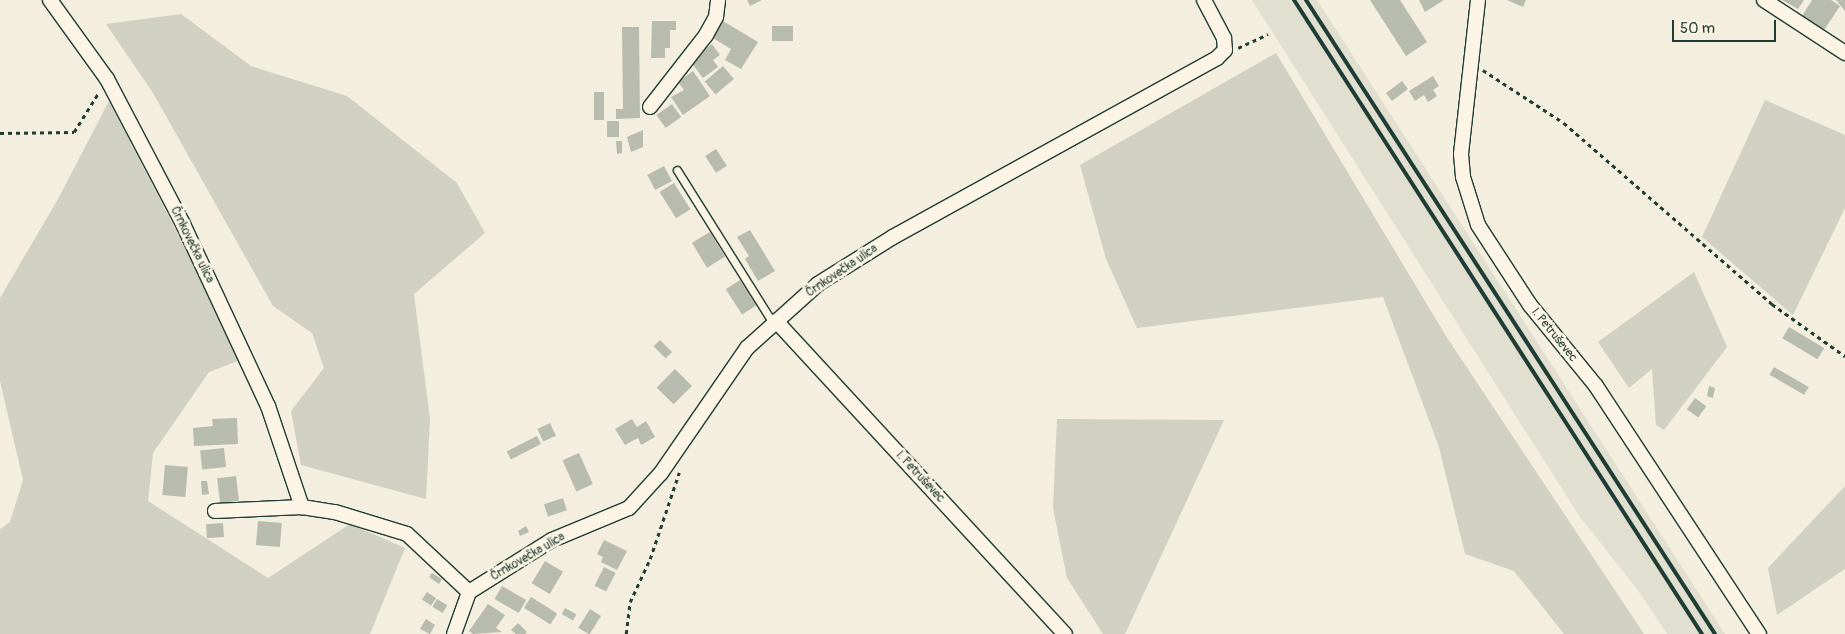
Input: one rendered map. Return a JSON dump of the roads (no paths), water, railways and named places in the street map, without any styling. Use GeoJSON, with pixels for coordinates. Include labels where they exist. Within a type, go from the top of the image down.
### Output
{"type":"FeatureCollection","features":[{"type":"Feature","properties":{"kind":"street","name":"Črnkovečka ulica"},"geometry":{"type":"LineString","coordinates":[[50,0],[106,79],[182,224],[250,365],[302,507]]}},
{"type":"Feature","properties":{"kind":"street"},"geometry":{"type":"LineString","coordinates":[[650,107],[706,35],[716,17],[718,0]]}},
{"type":"Feature","properties":{"kind":"street","name":"Črnkovečka ulica"},"geometry":{"type":"LineString","coordinates":[[469,592],[552,540],[629,508],[661,473],[747,348],[818,284],[893,237],[1202,69],[1225,50],[1224,38],[1204,0]]}},
{"type":"Feature","properties":{"kind":"street","name":"I. Petruševec"},"geometry":{"type":"LineString","coordinates":[[1478,0],[1460,154],[1463,177],[1478,225],[1525,298],[1596,386],[1759,634]]}},
{"type":"Feature","properties":{"kind":"street"},"geometry":{"type":"LineString","coordinates":[[1764,0],[1845,53]]}},
{"type":"Feature","properties":{"kind":"street","name":"I. Petruševec"},"geometry":{"type":"LineString","coordinates":[[774,322],[1065,634]]}},
{"type":"Feature","properties":{"kind":"street"},"geometry":{"type":"LineString","coordinates":[[215,511],[302,507],[335,512],[407,534],[469,592],[454,634]]}},
{"type":"Feature","properties":{"kind":"lane"},"geometry":{"type":"LineString","coordinates":[[677,170],[774,322]]}},
{"type":"Feature","properties":{"kind":"railway"},"geometry":{"type":"LineString","coordinates":[[1294,0],[1702,634]]}},
{"type":"Feature","properties":{"kind":"railway"},"geometry":{"type":"LineString","coordinates":[[1306,0],[1715,634]]}}]}
